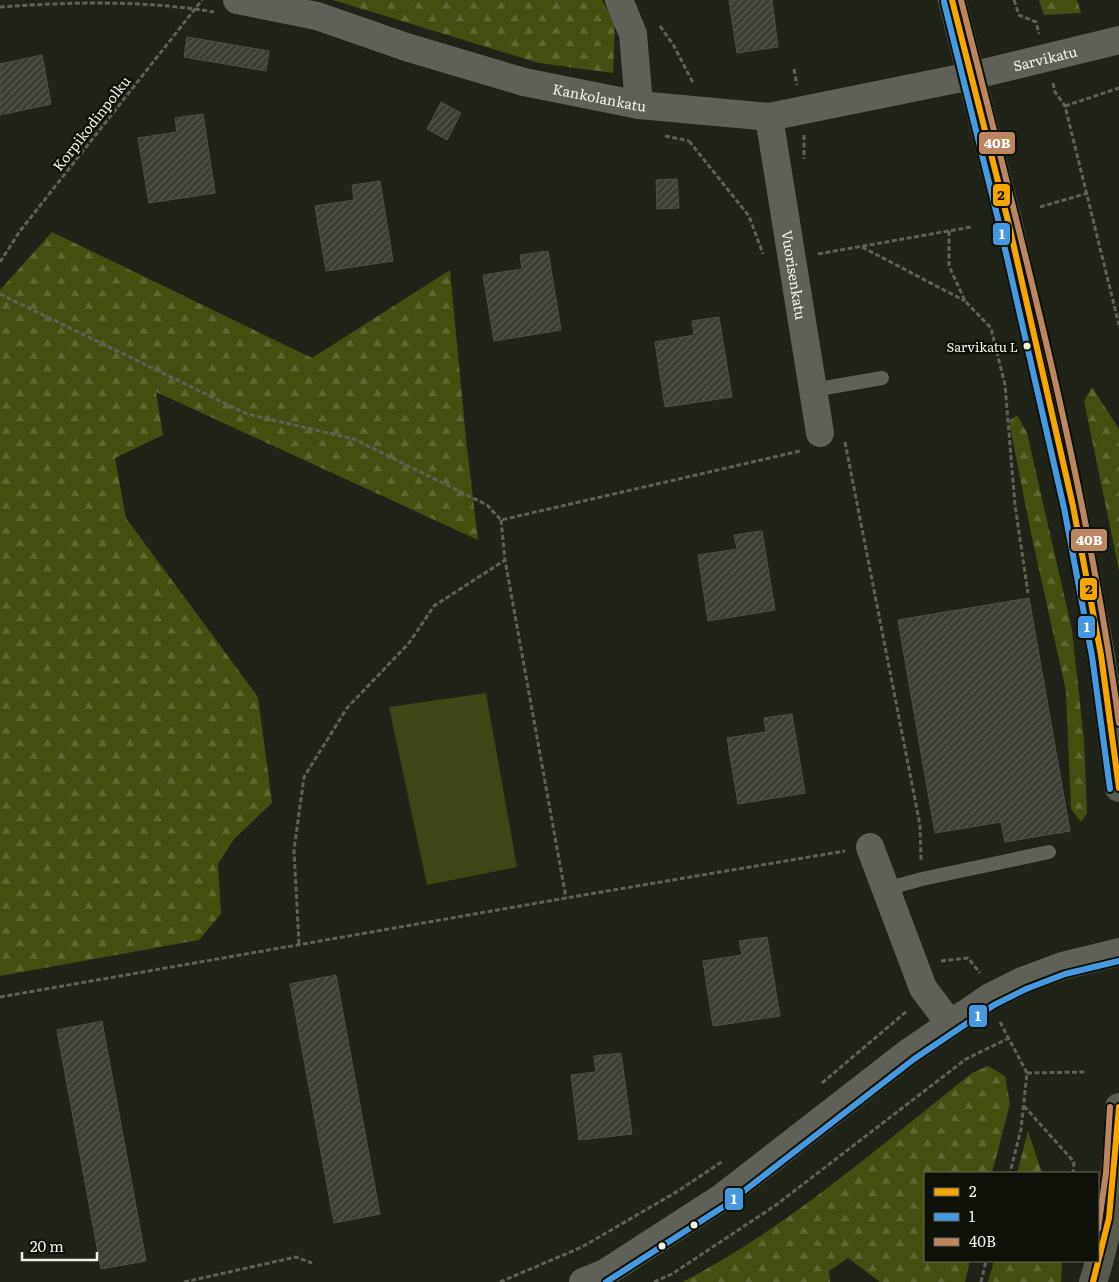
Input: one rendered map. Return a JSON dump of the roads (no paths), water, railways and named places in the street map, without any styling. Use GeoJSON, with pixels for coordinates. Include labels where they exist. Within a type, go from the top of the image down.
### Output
{"type":"FeatureCollection","features":[{"type":"Feature","properties":{"kind":"main road"},"geometry":{"type":"LineString","coordinates":[[952,0],[1009,225],[1073,506],[1101,655],[1119,788]]}},
{"type":"Feature","properties":{"kind":"main road"},"geometry":{"type":"LineString","coordinates":[[1093,1282],[1102,1256],[1116,1170],[1119,1107]]}},
{"type":"Feature","properties":{"kind":"street","name":"Kankolankatu"},"geometry":{"type":"LineString","coordinates":[[236,0],[317,16],[406,47],[524,82],[639,105],[769,117],[971,76]]}},
{"type":"Feature","properties":{"kind":"street"},"geometry":{"type":"LineString","coordinates":[[619,0],[633,34],[639,105]]}},
{"type":"Feature","properties":{"kind":"street","name":"Sarvikatu"},"geometry":{"type":"LineString","coordinates":[[971,76],[1119,40]]}},
{"type":"Feature","properties":{"kind":"street","name":"Vuorisenkatu"},"geometry":{"type":"LineString","coordinates":[[769,117],[813,390],[826,440]]}},
{"type":"Feature","properties":{"kind":"street"},"geometry":{"type":"LineString","coordinates":[[870,847],[923,988],[950,1024]]}},
{"type":"Feature","properties":{"kind":"street"},"geometry":{"type":"LineString","coordinates":[[583,1282],[605,1274],[722,1198],[909,1052],[990,997],[1022,980],[1119,952]]}},
{"type":"Feature","properties":{"kind":"lane"},"geometry":{"type":"LineString","coordinates":[[813,390],[882,378]]}},
{"type":"Feature","properties":{"kind":"lane"},"geometry":{"type":"LineString","coordinates":[[886,889],[922,878],[1049,852]]}},
{"type":"Feature","properties":{"kind":"place","name":"Sarvikatu L"},"geometry":{"type":"Point","coordinates":[1027,346]}}]}
